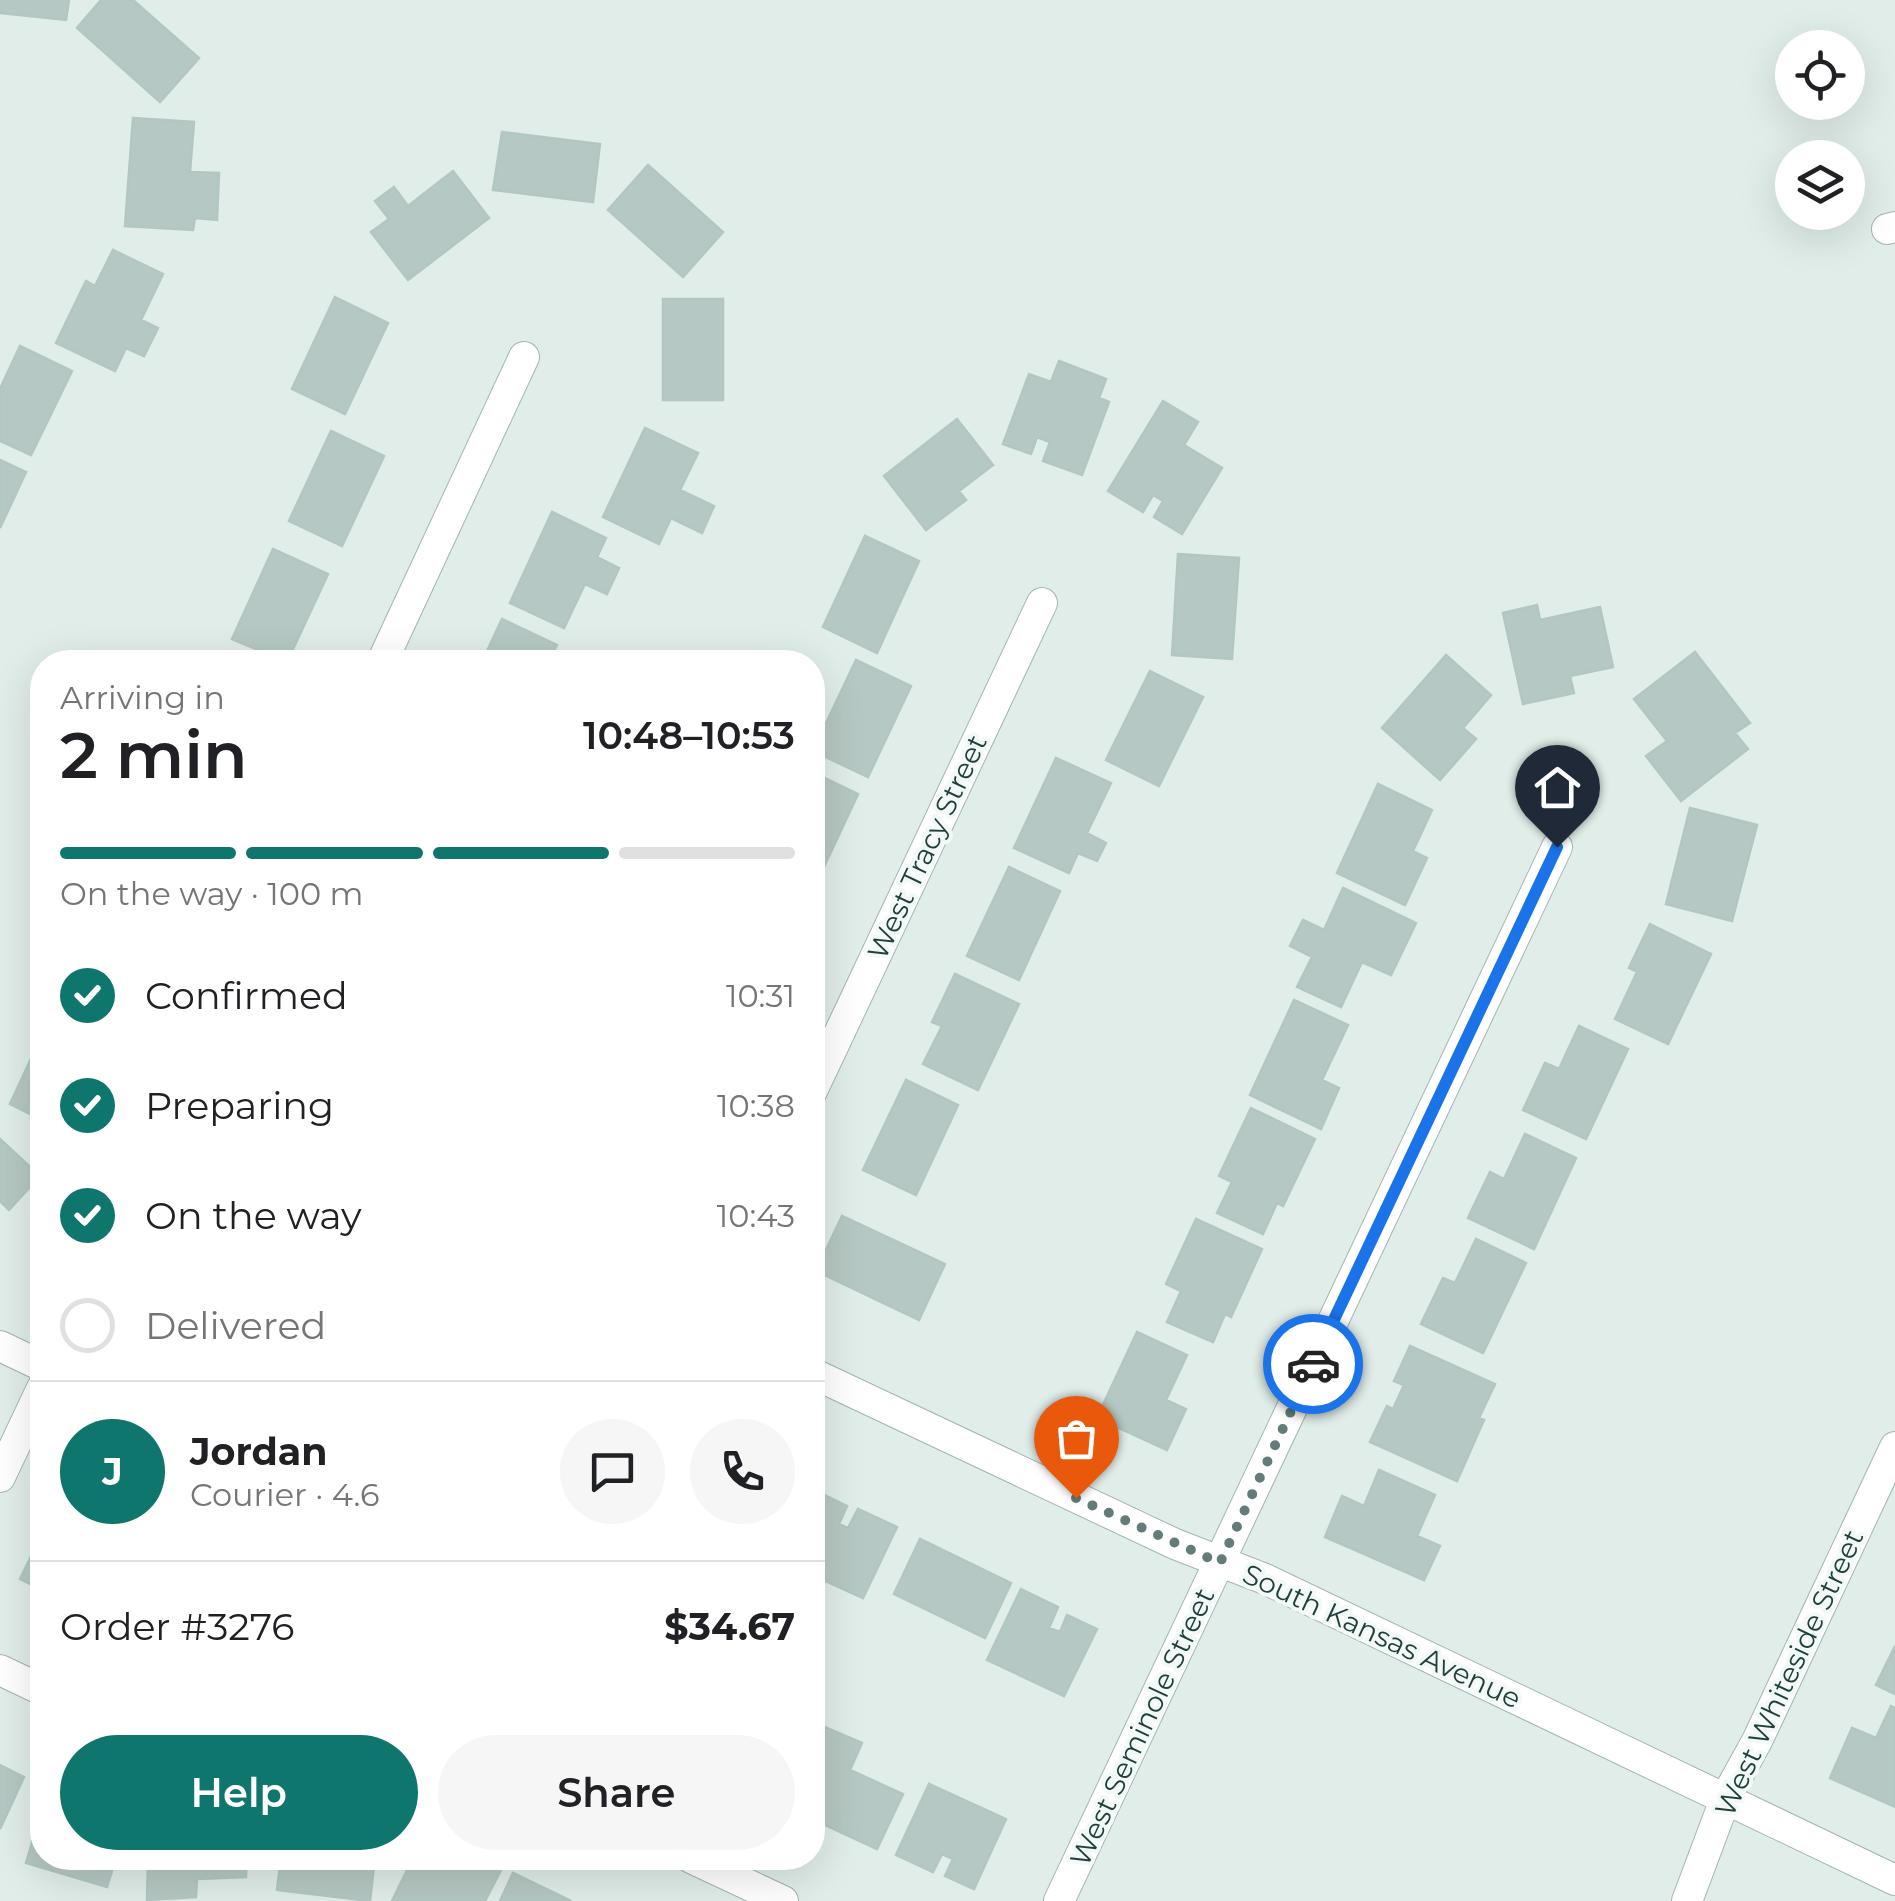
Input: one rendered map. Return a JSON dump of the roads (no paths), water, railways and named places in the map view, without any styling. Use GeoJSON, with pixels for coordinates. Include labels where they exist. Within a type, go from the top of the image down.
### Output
{"type":"FeatureCollection","features":[{"type":"Feature","properties":{"kind":"street"},"geometry":{"type":"LineString","coordinates":[[388,650],[524,356]]}},
{"type":"Feature","properties":{"kind":"street","name":"West Tracy Street"},"geometry":{"type":"LineString","coordinates":[[825,1063],[1042,603]]}},
{"type":"Feature","properties":{"kind":"street","name":"West Seminole Street"},"geometry":{"type":"LineString","coordinates":[[1059,1901],[1557,847]]}},
{"type":"Feature","properties":{"kind":"street"},"geometry":{"type":"LineString","coordinates":[[0,1346],[30,1360]]}},
{"type":"Feature","properties":{"kind":"street","name":"South Kansas Avenue"},"geometry":{"type":"LineString","coordinates":[[825,1379],[1220,1563],[1265,1580],[1895,1880]]}},
{"type":"Feature","properties":{"kind":"street"},"geometry":{"type":"LineString","coordinates":[[0,1476],[30,1413]]}},
{"type":"Feature","properties":{"kind":"street","name":"West Whiteside Street"},"geometry":{"type":"LineString","coordinates":[[1687,1901],[1726,1798],[1895,1447]]}},
{"type":"Feature","properties":{"kind":"street"},"geometry":{"type":"LineString","coordinates":[[0,1670],[30,1684]]}},
{"type":"Feature","properties":{"kind":"street"},"geometry":{"type":"LineString","coordinates":[[718,1870],[784,1901]]}}]}
